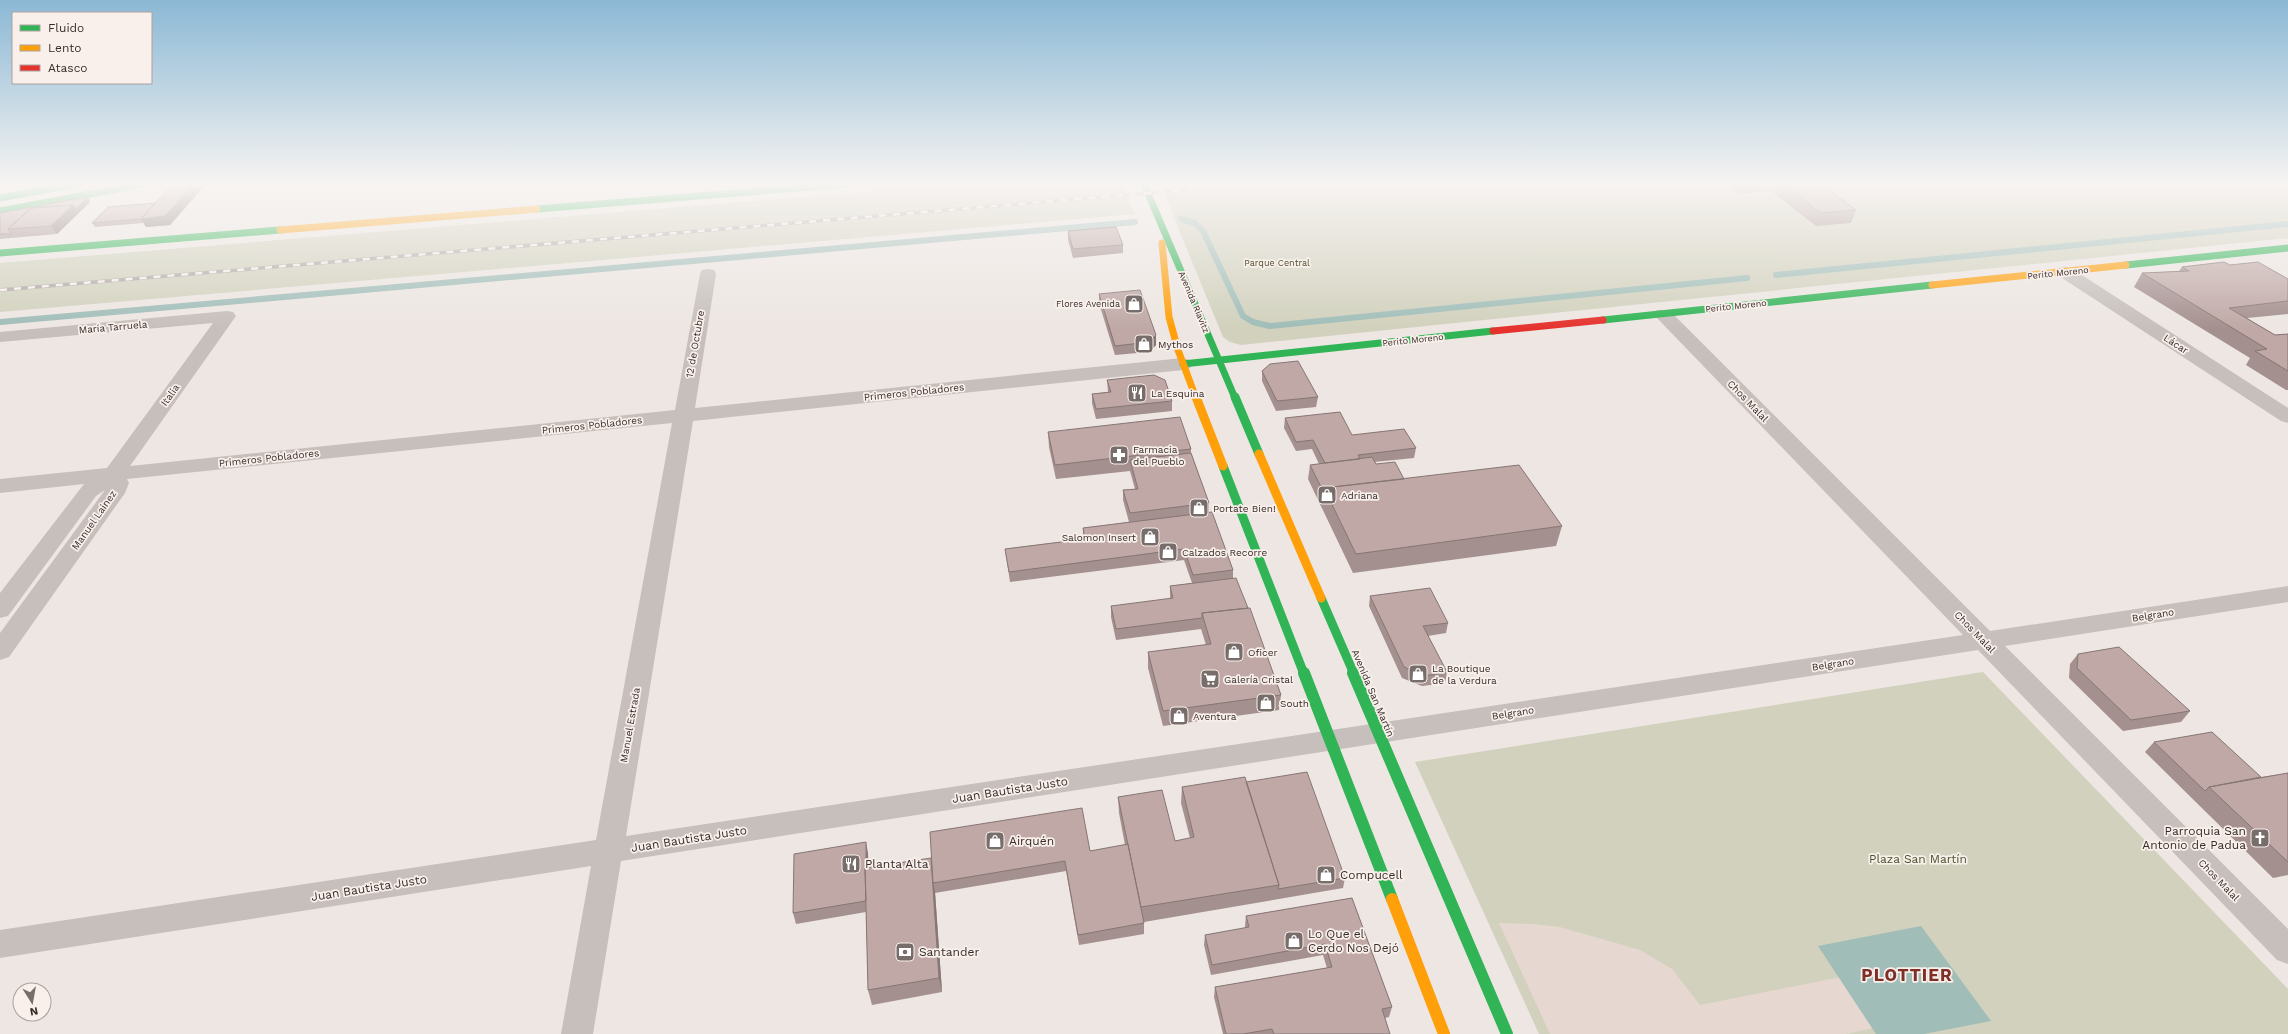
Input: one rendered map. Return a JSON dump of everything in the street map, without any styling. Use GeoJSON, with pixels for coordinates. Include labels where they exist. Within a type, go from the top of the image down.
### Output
{"type":"FeatureCollection","features":[{"type":"Feature","properties":{"kind":"main road"},"geometry":{"type":"LineString","coordinates":[[0,253],[255,232]]}},
{"type":"Feature","properties":{"kind":"main road","name":"Avenida Riavitz"},"geometry":{"type":"LineString","coordinates":[[1161,232],[1169,317],[1174,339],[1183,364]]}},
{"type":"Feature","properties":{"kind":"main road","name":"Avenida Riavitz"},"geometry":{"type":"LineString","coordinates":[[1164,232],[1218,360]]}},
{"type":"Feature","properties":{"kind":"main road","name":"Perito Moreno"},"geometry":{"type":"LineString","coordinates":[[1183,364],[2288,248]]}},
{"type":"Feature","properties":{"kind":"main road","name":"Avenida San Martín"},"geometry":{"type":"LineString","coordinates":[[1218,360],[1508,1034]]}},
{"type":"Feature","properties":{"kind":"main road"},"geometry":{"type":"LineString","coordinates":[[1183,364],[1444,1034]]}},
{"type":"Feature","properties":{"kind":"street","name":"Lácar"},"geometry":{"type":"LineString","coordinates":[[2065,272],[2288,417]]}},
{"type":"Feature","properties":{"kind":"street","name":"12 de Octubre"},"geometry":{"type":"LineString","coordinates":[[683,415],[708,274]]}},
{"type":"Feature","properties":{"kind":"street","name":"Chos Malal"},"geometry":{"type":"LineString","coordinates":[[1663,314],[2288,950]]}},
{"type":"Feature","properties":{"kind":"street","name":"María Tarruela"},"geometry":{"type":"LineString","coordinates":[[0,337],[227,316]]}},
{"type":"Feature","properties":{"kind":"street","name":"Italia"},"geometry":{"type":"LineString","coordinates":[[114,474],[227,316]]}},
{"type":"Feature","properties":{"kind":"street","name":"Primeros Pobladores"},"geometry":{"type":"LineString","coordinates":[[0,486],[1183,364]]}},
{"type":"Feature","properties":{"kind":"street","name":"Manuel Estrada"},"geometry":{"type":"LineString","coordinates":[[577,1034],[683,415]]}},
{"type":"Feature","properties":{"kind":"street","name":"Manuel Lainez"},"geometry":{"type":"LineString","coordinates":[[0,610],[88,491],[114,474],[118,483],[117,488],[0,651]]}},
{"type":"Feature","properties":{"kind":"street","name":"Belgrano"},"geometry":{"type":"LineString","coordinates":[[1378,734],[2288,594]]}},
{"type":"Feature","properties":{"kind":"street","name":"Juan Bautista Justo"},"geometry":{"type":"LineString","coordinates":[[0,944],[1378,734]]}},
{"type":"Feature","properties":{"kind":"green space"},"geometry":{"type":"Polygon","coordinates":[[[373,232],[924,232],[0,312],[0,263],[373,232]]]}},
{"type":"Feature","properties":{"kind":"green space","name":"Parque Central"},"geometry":{"type":"Polygon","coordinates":[[[1180,232],[2288,232],[2288,238],[1241,345],[1230,342],[1223,337],[1180,232]]]}},
{"type":"Feature","properties":{"kind":"green space","name":"Plaza San Martín"},"geometry":{"type":"Polygon","coordinates":[[[1983,672],[2288,989],[2288,1034],[1539,1034],[1415,762],[1983,672]]]}},
{"type":"Feature","properties":{"kind":"shaded area"},"geometry":{"type":"Polygon","coordinates":[[[1499,923],[1534,924],[1560,927],[1640,950],[1672,969],[1700,1005],[1841,977],[1874,1028],[1846,1034],[1550,1034],[1499,923]]]}},
{"type":"Feature","properties":{"kind":"water"},"geometry":{"type":"Polygon","coordinates":[[[1921,926],[1991,1021],[1924,1034],[1876,1034],[1818,946],[1921,926]]]}},
{"type":"Feature","properties":{"kind":"building"},"geometry":{"type":"Polygon","coordinates":[[[0,232],[10,232],[11,234],[0,234],[0,232]]]}},
{"type":"Feature","properties":{"kind":"building"},"geometry":{"type":"Polygon","coordinates":[[[1068,232],[1118,232],[1123,245],[1073,249],[1068,232]]]}},
{"type":"Feature","properties":{"kind":"building"},"geometry":{"type":"Polygon","coordinates":[[[2224,262],[2230,265],[2258,262],[2288,279],[2288,301],[2229,308],[2275,335],[2288,334],[2288,371],[2255,351],[2267,349],[2142,273],[2189,271],[2182,267],[2224,262]]]}},
{"type":"Feature","properties":{"kind":"building"},"geometry":{"type":"Polygon","coordinates":[[[1140,290],[1156,335],[1149,342],[1115,346],[1099,294],[1140,290]]]}},
{"type":"Feature","properties":{"kind":"building"},"geometry":{"type":"Polygon","coordinates":[[[1298,361],[1318,397],[1277,401],[1262,371],[1270,364],[1298,361]]]}},
{"type":"Feature","properties":{"kind":"building"},"geometry":{"type":"Polygon","coordinates":[[[1154,375],[1165,380],[1172,401],[1096,409],[1092,394],[1111,392],[1107,380],[1154,375]]]}},
{"type":"Feature","properties":{"kind":"building"},"geometry":{"type":"Polygon","coordinates":[[[1340,412],[1352,435],[1404,429],[1416,448],[1358,455],[1360,459],[1325,463],[1313,440],[1296,442],[1285,418],[1340,412]]]}},
{"type":"Feature","properties":{"kind":"building"},"geometry":{"type":"Polygon","coordinates":[[[1180,417],[1191,449],[1055,465],[1048,432],[1180,417]]]}},
{"type":"Feature","properties":{"kind":"building"},"geometry":{"type":"Polygon","coordinates":[[[1191,453],[1209,503],[1130,513],[1123,490],[1138,489],[1130,460],[1191,453]]]}},
{"type":"Feature","properties":{"kind":"building"},"geometry":{"type":"Polygon","coordinates":[[[1372,457],[1376,464],[1395,462],[1404,479],[1324,488],[1324,493],[1310,465],[1372,457]]]}},
{"type":"Feature","properties":{"kind":"building"},"geometry":{"type":"Polygon","coordinates":[[[1519,465],[1562,526],[1356,554],[1324,488],[1519,465]]]}},
{"type":"Feature","properties":{"kind":"building"},"geometry":{"type":"Polygon","coordinates":[[[1212,512],[1233,570],[1193,575],[1184,549],[1009,572],[1005,549],[1085,539],[1083,528],[1212,512]]]}},
{"type":"Feature","properties":{"kind":"building"},"geometry":{"type":"Polygon","coordinates":[[[1236,578],[1248,608],[1202,613],[1202,618],[1116,629],[1111,606],[1173,598],[1170,586],[1236,578]]]}},
{"type":"Feature","properties":{"kind":"building"},"geometry":{"type":"Polygon","coordinates":[[[1430,588],[1448,623],[1423,626],[1447,672],[1424,676],[1404,667],[1370,596],[1430,588]]]}},
{"type":"Feature","properties":{"kind":"building","name":"Galería Cristal"},"geometry":{"type":"Polygon","coordinates":[[[1250,608],[1281,695],[1163,711],[1148,652],[1211,644],[1202,613],[1250,608]]]}},
{"type":"Feature","properties":{"kind":"building"},"geometry":{"type":"Polygon","coordinates":[[[2119,647],[2190,711],[2131,720],[2077,668],[2078,654],[2119,647]]]}},
{"type":"Feature","properties":{"kind":"building"},"geometry":{"type":"Polygon","coordinates":[[[2212,732],[2261,777],[2209,787],[2205,791],[2154,742],[2212,732]]]}},
{"type":"Feature","properties":{"kind":"building"},"geometry":{"type":"Polygon","coordinates":[[[1307,772],[1345,878],[1278,889],[1279,885],[1246,782],[1307,772]]]}},
{"type":"Feature","properties":{"kind":"building"},"geometry":{"type":"Polygon","coordinates":[[[2288,773],[2288,862],[2209,787],[2288,773]]]}},
{"type":"Feature","properties":{"kind":"building"},"geometry":{"type":"Polygon","coordinates":[[[1245,777],[1279,885],[1141,907],[1118,797],[1162,790],[1175,841],[1194,837],[1182,787],[1245,777]]]}},
{"type":"Feature","properties":{"kind":"building"},"geometry":{"type":"Polygon","coordinates":[[[1082,808],[1090,851],[1128,844],[1144,923],[1078,935],[1065,861],[933,883],[930,832],[1082,808]]]}},
{"type":"Feature","properties":{"kind":"building"},"geometry":{"type":"Polygon","coordinates":[[[866,842],[866,901],[793,913],[794,854],[866,842]]]}},
{"type":"Feature","properties":{"kind":"building","name":"Santander"},"geometry":{"type":"Polygon","coordinates":[[[931,858],[939,978],[868,990],[865,868],[931,858]]]}},
{"type":"Feature","properties":{"kind":"building"},"geometry":{"type":"Polygon","coordinates":[[[1352,898],[1392,1007],[1382,1009],[1390,1034],[1274,1034],[1272,1029],[1243,1034],[1226,1034],[1215,987],[1332,967],[1325,944],[1212,965],[1205,935],[1249,927],[1246,916],[1352,898]]]}},
{"type":"Feature","properties":{"kind":"waterway"},"geometry":{"type":"LineString","coordinates":[[0,322],[1019,232]]}},
{"type":"Feature","properties":{"kind":"waterway"},"geometry":{"type":"LineString","coordinates":[[1204,232],[1243,316],[1253,322],[1270,326],[1747,278]]}},
{"type":"Feature","properties":{"kind":"waterway"},"geometry":{"type":"LineString","coordinates":[[1776,275],[2205,232]]}},
{"type":"Feature","properties":{"kind":"railway"},"geometry":{"type":"LineString","coordinates":[[0,290],[684,232]]}},
{"type":"Feature","properties":{"kind":"traffic: fast"},"geometry":{"type":"LineString","coordinates":[[0,253],[253,232]]}},
{"type":"Feature","properties":{"kind":"traffic: fast"},"geometry":{"type":"LineString","coordinates":[[1165,232],[1259,454]]}},
{"type":"Feature","properties":{"kind":"traffic: fast"},"geometry":{"type":"LineString","coordinates":[[2126,265],[2288,248]]}},
{"type":"Feature","properties":{"kind":"traffic: fast"},"geometry":{"type":"LineString","coordinates":[[1603,320],[1932,285]]}},
{"type":"Feature","properties":{"kind":"traffic: fast"},"geometry":{"type":"LineString","coordinates":[[1183,364],[1493,331]]}},
{"type":"Feature","properties":{"kind":"traffic: fast"},"geometry":{"type":"LineString","coordinates":[[1223,466],[1392,899]]}},
{"type":"Feature","properties":{"kind":"traffic: fast"},"geometry":{"type":"LineString","coordinates":[[1321,598],[1507,1034]]}},
{"type":"Feature","properties":{"kind":"traffic: slow"},"geometry":{"type":"LineString","coordinates":[[1162,243],[1169,317],[1178,350],[1223,466]]}},
{"type":"Feature","properties":{"kind":"traffic: slow"},"geometry":{"type":"LineString","coordinates":[[1932,285],[2126,265]]}},
{"type":"Feature","properties":{"kind":"traffic: slow"},"geometry":{"type":"LineString","coordinates":[[1259,454],[1321,598]]}},
{"type":"Feature","properties":{"kind":"traffic: slow"},"geometry":{"type":"LineString","coordinates":[[1392,899],[1444,1034]]}},
{"type":"Feature","properties":{"kind":"traffic: jam"},"geometry":{"type":"LineString","coordinates":[[1493,331],[1603,320]]}},
{"type":"Feature","properties":{"kind":"place","name":"Flores Avenida"},"geometry":{"type":"Point","coordinates":[1134,304]}},
{"type":"Feature","properties":{"kind":"place","name":"Mythos"},"geometry":{"type":"Point","coordinates":[1144,344]}},
{"type":"Feature","properties":{"kind":"place","name":"La Esquina"},"geometry":{"type":"Point","coordinates":[1137,393]}},
{"type":"Feature","properties":{"kind":"place","name":"Farmacia del Pueblo"},"geometry":{"type":"Point","coordinates":[1119,455]}},
{"type":"Feature","properties":{"kind":"place","name":"Adriana"},"geometry":{"type":"Point","coordinates":[1327,495]}},
{"type":"Feature","properties":{"kind":"place","name":"Portate Bien!"},"geometry":{"type":"Point","coordinates":[1199,508]}},
{"type":"Feature","properties":{"kind":"place","name":"Salomon Insert"},"geometry":{"type":"Point","coordinates":[1150,537]}},
{"type":"Feature","properties":{"kind":"place","name":"Calzados Recorre"},"geometry":{"type":"Point","coordinates":[1168,552]}},
{"type":"Feature","properties":{"kind":"place","name":"Oficer"},"geometry":{"type":"Point","coordinates":[1234,652]}},
{"type":"Feature","properties":{"kind":"place","name":"La Boutique de la Verdura"},"geometry":{"type":"Point","coordinates":[1418,674]}},
{"type":"Feature","properties":{"kind":"place","name":"Galería Cristal"},"geometry":{"type":"Point","coordinates":[1210,679]}},
{"type":"Feature","properties":{"kind":"place","name":"South"},"geometry":{"type":"Point","coordinates":[1266,703]}},
{"type":"Feature","properties":{"kind":"place","name":"Aventura"},"geometry":{"type":"Point","coordinates":[1179,716]}},
{"type":"Feature","properties":{"kind":"place","name":"Parroquia San Antonio de Padua"},"geometry":{"type":"Point","coordinates":[2260,838]}},
{"type":"Feature","properties":{"kind":"place","name":"Airquén"},"geometry":{"type":"Point","coordinates":[995,841]}},
{"type":"Feature","properties":{"kind":"place","name":"Planta Alta"},"geometry":{"type":"Point","coordinates":[851,864]}},
{"type":"Feature","properties":{"kind":"place","name":"Compucell"},"geometry":{"type":"Point","coordinates":[1326,875]}},
{"type":"Feature","properties":{"kind":"place","name":"Lo Que el Cerdo Nos Dejó"},"geometry":{"type":"Point","coordinates":[1294,941]}},
{"type":"Feature","properties":{"kind":"place","name":"Santander"},"geometry":{"type":"Point","coordinates":[905,952]}},
{"type":"Feature","properties":{"kind":"district","name":"PLOTTIER"},"geometry":{"type":"Point","coordinates":[1907,975]}}]}
